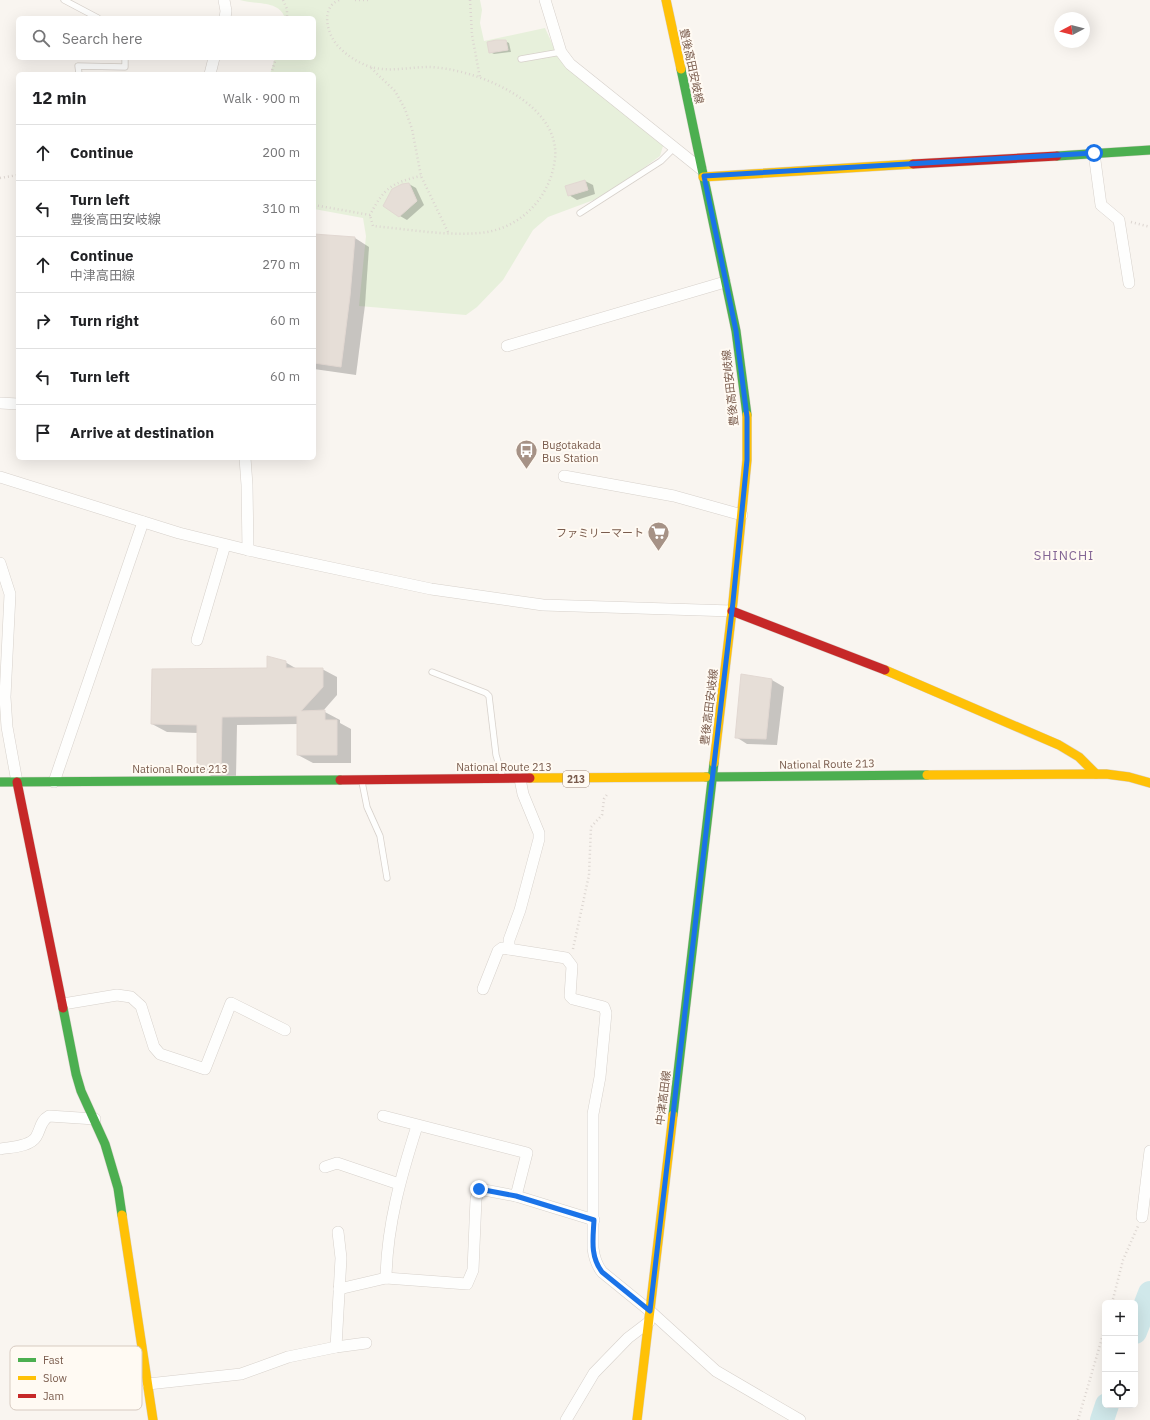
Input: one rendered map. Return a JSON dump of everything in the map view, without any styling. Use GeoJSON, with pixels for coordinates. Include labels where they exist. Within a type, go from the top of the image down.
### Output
{"type":"FeatureCollection","features":[{"type":"Feature","properties":{"kind":"main road","name":"豊後高田安岐線"},"geometry":{"type":"LineString","coordinates":[[666,0],[736,331],[747,417],[747,460],[742,515],[712,778]]}},
{"type":"Feature","properties":{"kind":"main road"},"geometry":{"type":"LineString","coordinates":[[703,173],[1150,150]]}},
{"type":"Feature","properties":{"kind":"main road"},"geometry":{"type":"LineString","coordinates":[[732,611],[868,663],[1059,745],[1079,757],[1096,774]]}},
{"type":"Feature","properties":{"kind":"main road","name":"National Route 213"},"geometry":{"type":"LineString","coordinates":[[0,782],[1096,774],[1118,775],[1150,783]]}},
{"type":"Feature","properties":{"kind":"main road","name":"中津高田線"},"geometry":{"type":"LineString","coordinates":[[637,1420],[712,778]]}},
{"type":"Feature","properties":{"kind":"main road"},"geometry":{"type":"LineString","coordinates":[[17,782],[81,1091],[95,1119],[112,1165],[118,1188],[153,1420]]}},
{"type":"Feature","properties":{"kind":"street"},"geometry":{"type":"LineString","coordinates":[[224,0],[225,16]]}},
{"type":"Feature","properties":{"kind":"street"},"geometry":{"type":"LineString","coordinates":[[545,0],[561,52],[570,64],[703,173]]}},
{"type":"Feature","properties":{"kind":"street"},"geometry":{"type":"LineString","coordinates":[[210,72],[214,60]]}},
{"type":"Feature","properties":{"kind":"street"},"geometry":{"type":"LineString","coordinates":[[1094,153],[1101,205],[1120,220],[1129,283]]}},
{"type":"Feature","properties":{"kind":"street"},"geometry":{"type":"LineString","coordinates":[[507,346],[725,282]]}},
{"type":"Feature","properties":{"kind":"street"},"geometry":{"type":"LineString","coordinates":[[0,403],[16,404]]}},
{"type":"Feature","properties":{"kind":"street"},"geometry":{"type":"LineString","coordinates":[[245,460],[248,550]]}},
{"type":"Feature","properties":{"kind":"street"},"geometry":{"type":"LineString","coordinates":[[564,476],[674,496],[742,515]]}},
{"type":"Feature","properties":{"kind":"street"},"geometry":{"type":"LineString","coordinates":[[0,477],[143,522],[225,545],[431,589],[543,605],[732,611]]}},
{"type":"Feature","properties":{"kind":"street"},"geometry":{"type":"LineString","coordinates":[[54,782],[143,522]]}},
{"type":"Feature","properties":{"kind":"street"},"geometry":{"type":"LineString","coordinates":[[197,640],[225,545]]}},
{"type":"Feature","properties":{"kind":"street"},"geometry":{"type":"LineString","coordinates":[[0,563],[10,594],[4,631],[5,697],[7,727],[17,782]]}},
{"type":"Feature","properties":{"kind":"street"},"geometry":{"type":"LineString","coordinates":[[509,949],[509,940],[520,910],[539,839],[539,833],[523,794],[520,779]]}},
{"type":"Feature","properties":{"kind":"street"},"geometry":{"type":"LineString","coordinates":[[483,989],[498,951],[502,948],[509,949],[566,958],[570,961],[572,966],[570,996],[573,999],[604,1007],[606,1013],[600,1077],[593,1114],[594,1257],[597,1265],[602,1272],[650,1316],[716,1371],[800,1420]]}},
{"type":"Feature","properties":{"kind":"street"},"geometry":{"type":"LineString","coordinates":[[63,1004],[117,996],[131,997],[141,1006],[154,1047],[160,1054],[205,1069],[231,1003],[285,1030]]}},
{"type":"Feature","properties":{"kind":"street"},"geometry":{"type":"LineString","coordinates":[[0,1149],[30,1143],[36,1138],[43,1119],[49,1116],[95,1119]]}},
{"type":"Feature","properties":{"kind":"street"},"geometry":{"type":"LineString","coordinates":[[383,1116],[417,1126],[527,1153],[516,1196]]}},
{"type":"Feature","properties":{"kind":"street"},"geometry":{"type":"LineString","coordinates":[[386,1278],[389,1240],[399,1184],[417,1126]]}},
{"type":"Feature","properties":{"kind":"street"},"geometry":{"type":"LineString","coordinates":[[1142,1217],[1150,1151]]}},
{"type":"Feature","properties":{"kind":"street"},"geometry":{"type":"LineString","coordinates":[[325,1167],[337,1163],[399,1184]]}},
{"type":"Feature","properties":{"kind":"street"},"geometry":{"type":"LineString","coordinates":[[339,1288],[386,1278],[467,1284],[473,1270],[476,1199],[479,1189],[516,1196],[594,1220]]}},
{"type":"Feature","properties":{"kind":"street"},"geometry":{"type":"LineString","coordinates":[[336,1347],[341,1258],[338,1232]]}},
{"type":"Feature","properties":{"kind":"street"},"geometry":{"type":"LineString","coordinates":[[566,1420],[594,1374],[650,1316]]}},
{"type":"Feature","properties":{"kind":"street"},"geometry":{"type":"LineString","coordinates":[[148,1384],[241,1374],[288,1358],[366,1342]]}},
{"type":"Feature","properties":{"kind":"lane"},"geometry":{"type":"LineString","coordinates":[[64,0],[94,16]]}},
{"type":"Feature","properties":{"kind":"lane"},"geometry":{"type":"LineString","coordinates":[[521,59],[561,52]]}},
{"type":"Feature","properties":{"kind":"lane"},"geometry":{"type":"LineString","coordinates":[[79,72],[78,66],[125,67],[125,60]]}},
{"type":"Feature","properties":{"kind":"lane"},"geometry":{"type":"LineString","coordinates":[[580,213],[662,161],[674,148]]}},
{"type":"Feature","properties":{"kind":"lane"},"geometry":{"type":"LineString","coordinates":[[432,672],[486,693],[489,696],[496,755],[503,779]]}},
{"type":"Feature","properties":{"kind":"lane"},"geometry":{"type":"LineString","coordinates":[[362,780],[363,794],[367,807],[380,836],[387,878]]}},
{"type":"Feature","properties":{"kind":"path"},"geometry":{"type":"LineString","coordinates":[[283,0],[287,16]]}},
{"type":"Feature","properties":{"kind":"path"},"geometry":{"type":"LineString","coordinates":[[339,0],[332,3],[328,9],[327,17],[331,37],[338,46],[352,58],[370,67],[395,91],[406,109],[412,129],[421,176],[448,232]]}},
{"type":"Feature","properties":{"kind":"path"},"geometry":{"type":"LineString","coordinates":[[356,0],[368,0]]}},
{"type":"Feature","properties":{"kind":"path"},"geometry":{"type":"LineString","coordinates":[[470,0],[472,35],[480,78]]}},
{"type":"Feature","properties":{"kind":"path"},"geometry":{"type":"LineString","coordinates":[[272,72],[275,60]]}},
{"type":"Feature","properties":{"kind":"path"},"geometry":{"type":"LineString","coordinates":[[370,67],[389,70],[428,67],[458,72],[480,78],[523,100],[543,117],[550,129],[554,142],[554,168],[545,192],[538,202],[515,221],[494,231],[479,233],[448,232],[373,226],[370,215],[377,201],[387,188],[402,180],[421,176]]}},
{"type":"Feature","properties":{"kind":"path"},"geometry":{"type":"LineString","coordinates":[[0,178],[16,175]]}},
{"type":"Feature","properties":{"kind":"path"},"geometry":{"type":"LineString","coordinates":[[316,205],[370,215]]}},
{"type":"Feature","properties":{"kind":"path"},"geometry":{"type":"LineString","coordinates":[[1120,220],[1150,227]]}},
{"type":"Feature","properties":{"kind":"path"},"geometry":{"type":"LineString","coordinates":[[570,961],[589,875],[591,827],[602,815],[604,799],[610,791]]}},
{"type":"Feature","properties":{"kind":"path"},"geometry":{"type":"LineString","coordinates":[[1113,1300],[1123,1260],[1142,1217]]}},
{"type":"Feature","properties":{"kind":"path"},"geometry":{"type":"LineString","coordinates":[[1078,1420],[1103,1336]]}},
{"type":"Feature","properties":{"kind":"green space"},"geometry":{"type":"Polygon","coordinates":[[[240,0],[480,0],[482,10],[480,23],[484,41],[545,28],[558,56],[579,77],[663,146],[660,156],[607,195],[548,217],[533,230],[503,280],[477,307],[466,315],[359,306],[366,236],[363,218],[316,209],[316,72],[271,72],[274,60],[316,60],[316,16],[284,16],[278,8],[267,4],[240,0]]]}},
{"type":"Feature","properties":{"kind":"building"},"geometry":{"type":"Polygon","coordinates":[[[506,40],[508,50],[489,53],[487,42],[506,40]]]}},
{"type":"Feature","properties":{"kind":"building"},"geometry":{"type":"Polygon","coordinates":[[[585,180],[588,190],[568,196],[565,186],[585,180]]]}},
{"type":"Feature","properties":{"kind":"building"},"geometry":{"type":"Polygon","coordinates":[[[409,183],[417,201],[399,217],[383,206],[392,189],[402,184],[409,183]]]}},
{"type":"Feature","properties":{"kind":"building"},"geometry":{"type":"Polygon","coordinates":[[[316,234],[355,237],[350,296],[341,367],[316,363],[316,234]]]}},
{"type":"Feature","properties":{"kind":"building"},"geometry":{"type":"Polygon","coordinates":[[[267,656],[286,661],[286,668],[323,668],[323,687],[301,711],[325,710],[325,720],[337,720],[337,755],[297,755],[297,716],[222,717],[221,769],[197,769],[197,725],[151,724],[152,669],[267,668],[267,656]]]}},
{"type":"Feature","properties":{"kind":"building"},"geometry":{"type":"Polygon","coordinates":[[[741,674],[772,679],[766,739],[735,738],[741,674]]]}},
{"type":"Feature","properties":{"kind":"waterway"},"geometry":{"type":"LineString","coordinates":[[1138,1324],[1150,1293]]}},
{"type":"Feature","properties":{"kind":"waterway"},"geometry":{"type":"LineString","coordinates":[[1102,1420],[1106,1408]]}},
{"type":"Feature","properties":{"kind":"traffic: fast"},"geometry":{"type":"LineString","coordinates":[[681,69],[736,331],[747,415]]}},
{"type":"Feature","properties":{"kind":"traffic: fast"},"geometry":{"type":"LineString","coordinates":[[1057,156],[1150,150]]}},
{"type":"Feature","properties":{"kind":"traffic: fast"},"geometry":{"type":"LineString","coordinates":[[673,1115],[714,763]]}},
{"type":"Feature","properties":{"kind":"traffic: fast"},"geometry":{"type":"LineString","coordinates":[[706,777],[927,775]]}},
{"type":"Feature","properties":{"kind":"traffic: fast"},"geometry":{"type":"LineString","coordinates":[[0,782],[340,780]]}},
{"type":"Feature","properties":{"kind":"traffic: fast"},"geometry":{"type":"LineString","coordinates":[[63,1008],[76,1074],[81,1091],[105,1144],[118,1188],[122,1215]]}},
{"type":"Feature","properties":{"kind":"traffic: slow"},"geometry":{"type":"LineString","coordinates":[[666,0],[681,69]]}},
{"type":"Feature","properties":{"kind":"traffic: slow"},"geometry":{"type":"LineString","coordinates":[[703,177],[913,164]]}},
{"type":"Feature","properties":{"kind":"traffic: slow"},"geometry":{"type":"LineString","coordinates":[[714,763],[733,602],[747,460],[747,415]]}},
{"type":"Feature","properties":{"kind":"traffic: slow"},"geometry":{"type":"LineString","coordinates":[[885,670],[1059,745],[1079,757],[1096,774]]}},
{"type":"Feature","properties":{"kind":"traffic: slow"},"geometry":{"type":"LineString","coordinates":[[927,775],[1106,774],[1129,777],[1150,783]]}},
{"type":"Feature","properties":{"kind":"traffic: slow"},"geometry":{"type":"LineString","coordinates":[[530,778],[706,777]]}},
{"type":"Feature","properties":{"kind":"traffic: slow"},"geometry":{"type":"LineString","coordinates":[[637,1420],[673,1115]]}},
{"type":"Feature","properties":{"kind":"traffic: slow"},"geometry":{"type":"LineString","coordinates":[[122,1215],[142,1346]]}},
{"type":"Feature","properties":{"kind":"traffic: slow"},"geometry":{"type":"LineString","coordinates":[[142,1347],[153,1420]]}},
{"type":"Feature","properties":{"kind":"traffic: jam"},"geometry":{"type":"LineString","coordinates":[[913,164],[1057,156]]}},
{"type":"Feature","properties":{"kind":"traffic: jam"},"geometry":{"type":"LineString","coordinates":[[732,611],[885,670]]}},
{"type":"Feature","properties":{"kind":"traffic: jam"},"geometry":{"type":"LineString","coordinates":[[340,780],[530,778]]}},
{"type":"Feature","properties":{"kind":"traffic: jam"},"geometry":{"type":"LineString","coordinates":[[17,782],[63,1008]]}},
{"type":"Feature","properties":{"kind":"place","name":"Bugotakada Bus Station"},"geometry":{"type":"Point","coordinates":[527,470]}},
{"type":"Feature","properties":{"kind":"place","name":"ファミリーマート"},"geometry":{"type":"Point","coordinates":[659,552]}},
{"type":"Feature","properties":{"kind":"district","name":"SHINCHI"},"geometry":{"type":"Point","coordinates":[1064,555]}},
{"type":"Feature","properties":{"kind":"route"},"geometry":{"type":"LineString","coordinates":[[479,1189],[516,1196],[594,1220],[593,1248],[597,1265],[602,1272],[650,1311],[733,602],[747,460],[747,417],[736,331],[704,176],[1094,153]]}}]}
